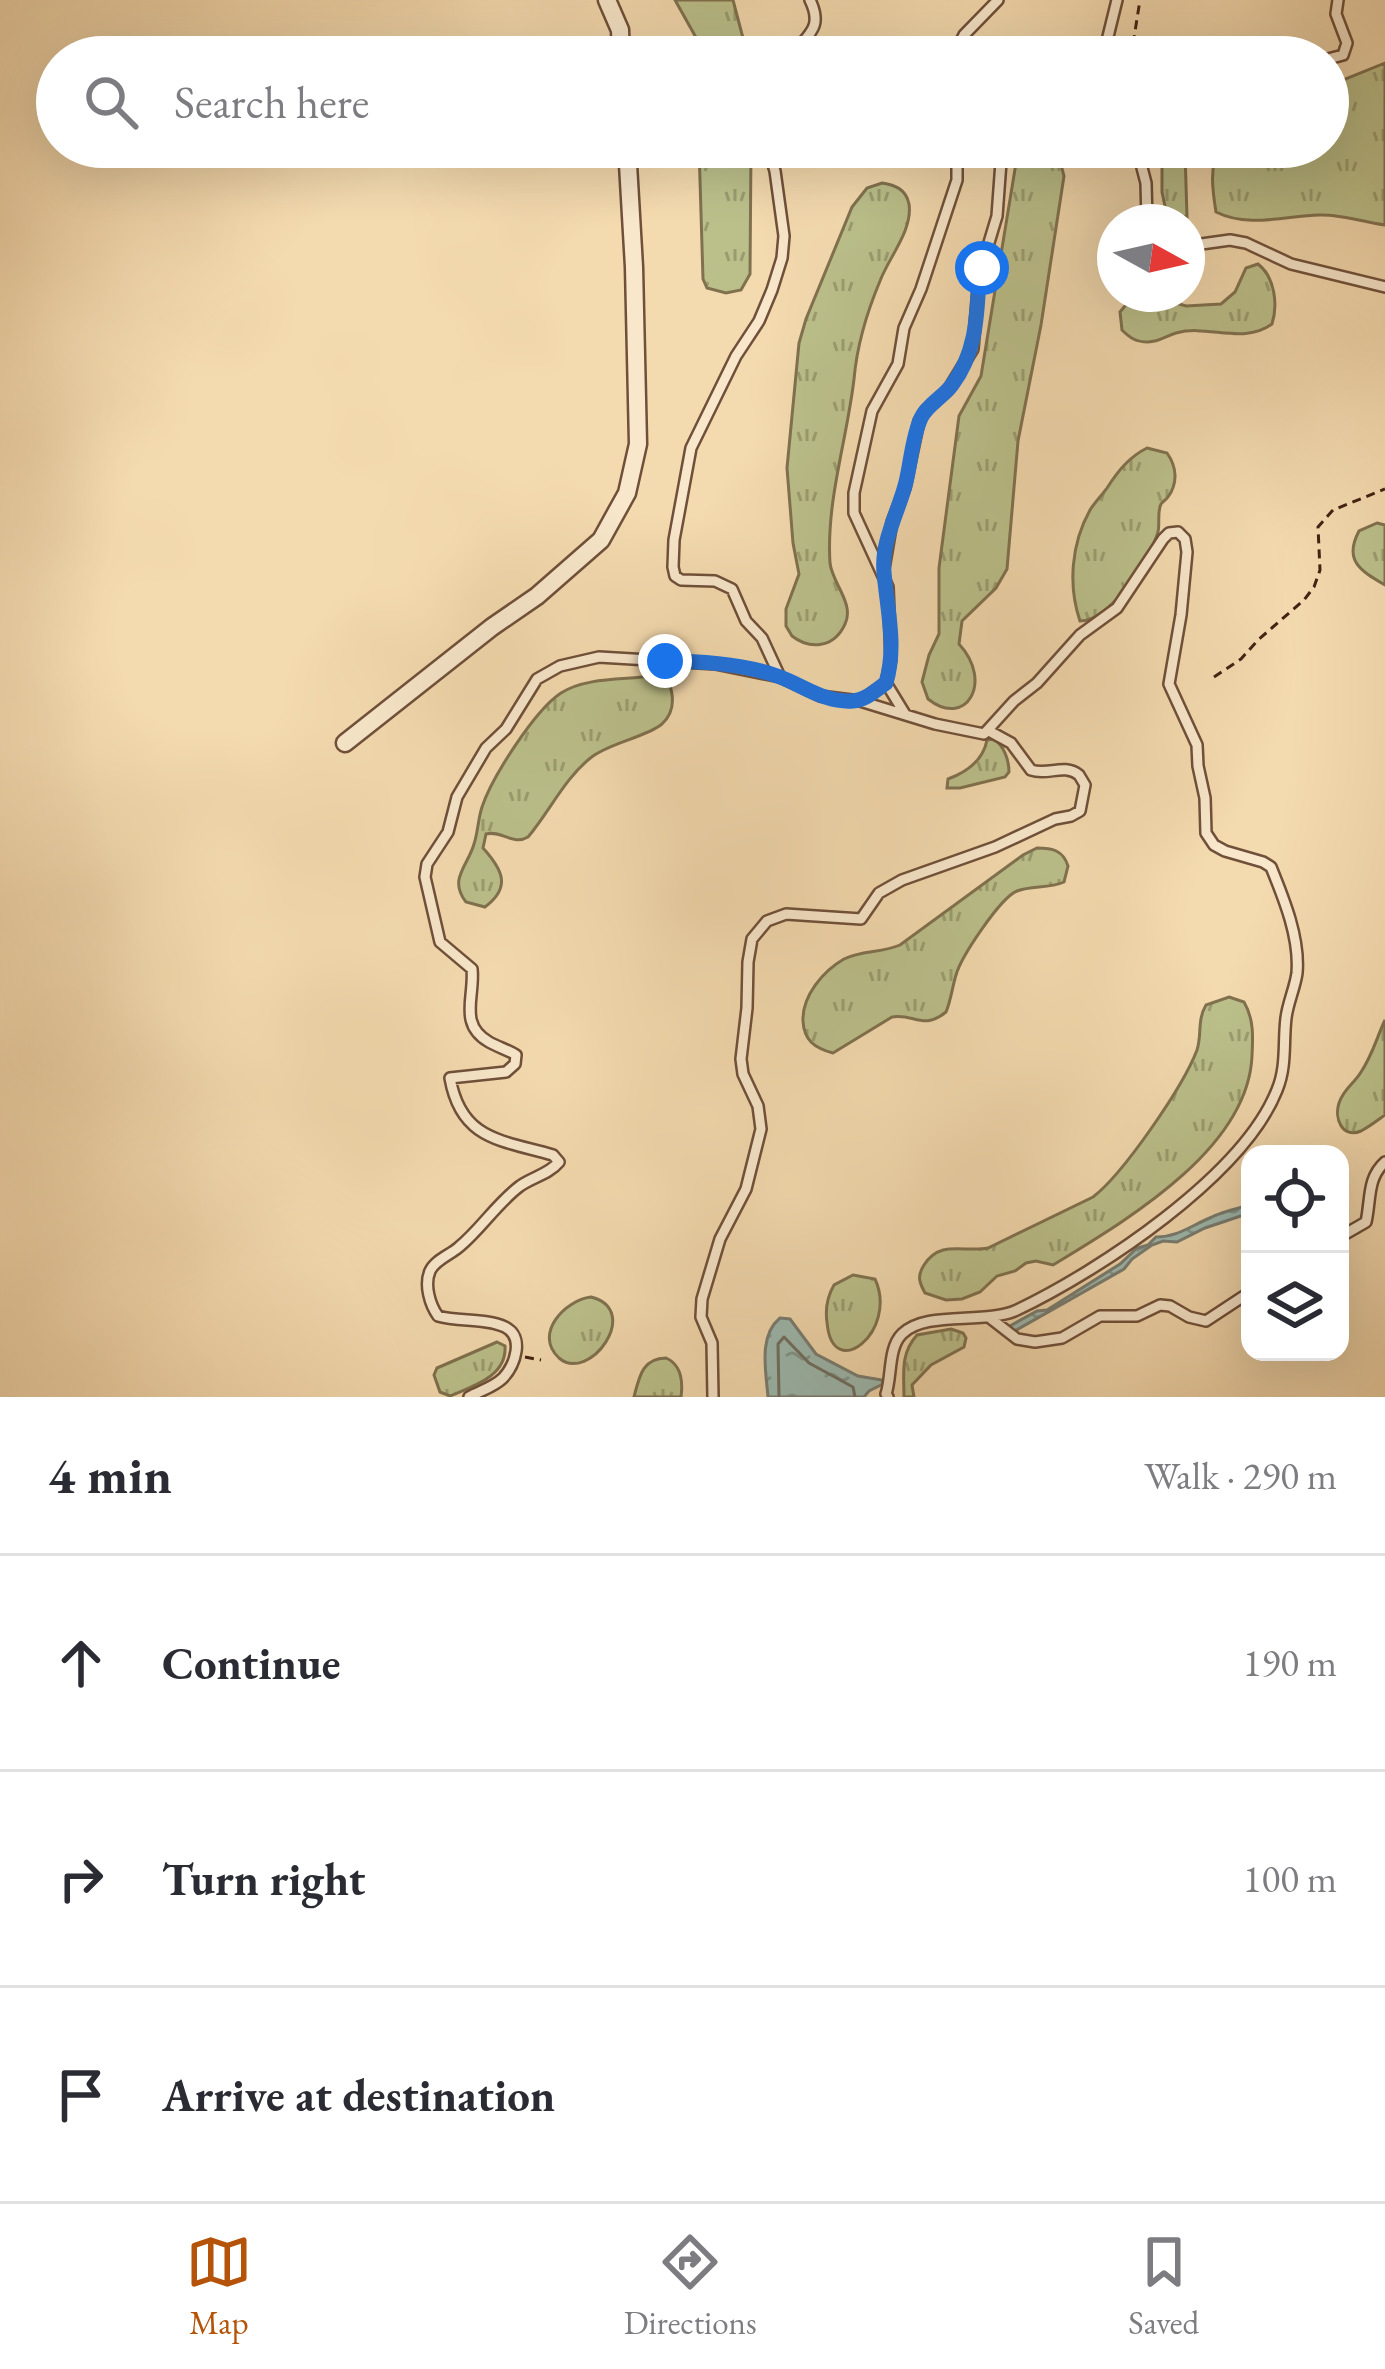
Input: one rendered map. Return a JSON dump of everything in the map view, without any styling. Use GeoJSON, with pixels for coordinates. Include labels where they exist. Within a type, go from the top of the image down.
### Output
{"type":"FeatureCollection","features":[{"type":"Feature","properties":{"kind":"street"},"geometry":{"type":"LineString","coordinates":[[607,0],[620,36]]}},
{"type":"Feature","properties":{"kind":"street"},"geometry":{"type":"LineString","coordinates":[[345,743],[537,596],[601,540],[627,493],[638,444],[628,168]]}},
{"type":"Feature","properties":{"kind":"lane"},"geometry":{"type":"LineString","coordinates":[[807,36],[817,15],[810,0]]}},
{"type":"Feature","properties":{"kind":"lane"},"geometry":{"type":"LineString","coordinates":[[963,36],[998,0]]}},
{"type":"Feature","properties":{"kind":"lane"},"geometry":{"type":"LineString","coordinates":[[1108,36],[1117,0]]}},
{"type":"Feature","properties":{"kind":"lane"},"geometry":{"type":"LineString","coordinates":[[1338,0],[1336,14],[1344,36]]}},
{"type":"Feature","properties":{"kind":"lane"},"geometry":{"type":"LineString","coordinates":[[775,168],[784,236],[781,263],[759,321],[736,356],[689,452],[673,566],[681,580],[716,581],[732,589],[780,677]]}},
{"type":"Feature","properties":{"kind":"lane"},"geometry":{"type":"LineString","coordinates":[[905,714],[886,683],[891,659],[888,587],[853,508],[874,408],[898,364],[904,328],[921,289],[957,168]]}},
{"type":"Feature","properties":{"kind":"lane"},"geometry":{"type":"LineString","coordinates":[[884,575],[889,536],[919,422],[953,383],[973,349],[979,279],[997,216],[1001,168]]}},
{"type":"Feature","properties":{"kind":"lane"},"geometry":{"type":"LineString","coordinates":[[1142,168],[1147,204]]}},
{"type":"Feature","properties":{"kind":"lane"},"geometry":{"type":"LineString","coordinates":[[1205,244],[1246,242],[1291,264],[1385,287]]}},
{"type":"Feature","properties":{"kind":"lane"},"geometry":{"type":"LineString","coordinates":[[469,1397],[503,1378],[517,1340],[500,1325],[438,1316],[430,1298],[430,1272],[511,1193],[560,1162],[553,1155],[484,1135],[468,1123],[460,1109],[450,1078],[506,1072],[513,1068],[516,1054],[486,1041],[470,1021],[472,969],[440,942],[426,870],[448,832],[454,803],[472,771],[534,683],[560,665],[599,657],[705,662],[780,677],[820,696],[860,701],[984,734],[1075,640],[1117,608],[1163,538],[1174,532],[1182,535],[1187,552],[1170,688],[1196,745],[1206,833],[1225,851],[1271,867],[1294,937],[1297,966],[1280,1081],[1243,1145],[1196,1191],[1078,1279],[1018,1310],[990,1318],[927,1322],[906,1331],[894,1350],[886,1396]]}},
{"type":"Feature","properties":{"kind":"lane"},"geometry":{"type":"LineString","coordinates":[[860,701],[886,683]]}},
{"type":"Feature","properties":{"kind":"lane"},"geometry":{"type":"LineString","coordinates":[[713,1397],[712,1343],[701,1317],[702,1299],[720,1240],[746,1189],[761,1129],[741,1059],[752,939],[767,921],[785,914],[861,919],[879,893],[902,880],[1080,811],[1085,792],[1079,775],[1065,769],[1035,772],[1011,743],[989,731]]}},
{"type":"Feature","properties":{"kind":"lane"},"geometry":{"type":"LineString","coordinates":[[460,1109],[463,1091],[481,1075]]}},
{"type":"Feature","properties":{"kind":"lane"},"geometry":{"type":"LineString","coordinates":[[1349,1232],[1366,1222],[1371,1185],[1385,1162]]}},
{"type":"Feature","properties":{"kind":"lane"},"geometry":{"type":"LineString","coordinates":[[990,1318],[1017,1339],[1045,1342],[1063,1338],[1100,1316],[1136,1316],[1160,1305],[1206,1321],[1241,1298]]}},
{"type":"Feature","properties":{"kind":"path"},"geometry":{"type":"LineString","coordinates":[[1137,36],[1140,0]]}},
{"type":"Feature","properties":{"kind":"path"},"geometry":{"type":"LineString","coordinates":[[1214,677],[1241,659],[1314,587],[1320,570],[1318,527],[1333,510],[1385,488]]}},
{"type":"Feature","properties":{"kind":"path"},"geometry":{"type":"LineString","coordinates":[[518,1356],[541,1360]]}},
{"type":"Feature","properties":{"kind":"green space"},"geometry":{"type":"Polygon","coordinates":[[[675,0],[733,0],[742,36],[695,36],[675,0]]]}},
{"type":"Feature","properties":{"kind":"green space"},"geometry":{"type":"Polygon","coordinates":[[[1385,63],[1385,225],[1327,215],[1254,220],[1216,212],[1214,168],[1349,168],[1349,78],[1385,63]]]}},
{"type":"Feature","properties":{"kind":"green space"},"geometry":{"type":"Polygon","coordinates":[[[700,168],[751,168],[750,274],[741,290],[726,293],[707,288],[700,168]]]}},
{"type":"Feature","properties":{"kind":"green space"},"geometry":{"type":"Polygon","coordinates":[[[1015,168],[1062,168],[1041,325],[1018,441],[1007,569],[996,588],[962,621],[959,644],[974,673],[971,697],[964,705],[942,707],[928,699],[922,682],[939,634],[939,568],[959,416],[981,376],[1015,168]]]}},
{"type":"Feature","properties":{"kind":"green space"},"geometry":{"type":"Polygon","coordinates":[[[1162,168],[1185,168],[1187,204],[1165,204],[1162,168]]]}},
{"type":"Feature","properties":{"kind":"green space"},"geometry":{"type":"Polygon","coordinates":[[[882,183],[903,191],[909,214],[863,329],[834,494],[830,563],[847,616],[835,638],[814,645],[792,636],[786,626],[786,609],[799,574],[787,468],[799,343],[852,207],[867,188],[882,183]]]}},
{"type":"Feature","properties":{"kind":"green space"},"geometry":{"type":"Polygon","coordinates":[[[1258,264],[1268,276],[1275,300],[1272,324],[1261,330],[1238,334],[1188,331],[1148,342],[1122,330],[1120,312],[1205,312],[1205,305],[1221,304],[1235,292],[1246,268],[1258,264]]]}},
{"type":"Feature","properties":{"kind":"green space"},"geometry":{"type":"Polygon","coordinates":[[[1147,448],[1167,453],[1175,475],[1160,507],[1154,544],[1116,600],[1080,621],[1073,565],[1084,523],[1120,470],[1147,448]]]}},
{"type":"Feature","properties":{"kind":"green space"},"geometry":{"type":"Polygon","coordinates":[[[1377,523],[1385,525],[1385,585],[1362,570],[1354,558],[1359,531],[1377,523]]]}},
{"type":"Feature","properties":{"kind":"green space"},"geometry":{"type":"Polygon","coordinates":[[[652,676],[668,680],[670,686],[672,703],[662,724],[583,764],[528,837],[517,840],[486,834],[483,848],[499,871],[499,892],[485,907],[466,902],[459,879],[487,794],[539,714],[561,693],[582,684],[652,676]]]}},
{"type":"Feature","properties":{"kind":"green space"},"geometry":{"type":"Polygon","coordinates":[[[994,739],[1007,758],[1005,777],[947,788],[948,779],[973,765],[987,740],[994,739]]]}},
{"type":"Feature","properties":{"kind":"green space"},"geometry":{"type":"Polygon","coordinates":[[[1037,848],[1063,856],[1068,866],[1064,882],[1017,891],[1001,905],[959,967],[946,1012],[925,1021],[892,1017],[833,1053],[811,1042],[805,1033],[804,1012],[815,985],[829,970],[851,956],[900,945],[1037,848]]]}},
{"type":"Feature","properties":{"kind":"green space"},"geometry":{"type":"Polygon","coordinates":[[[1229,997],[1247,1008],[1252,1056],[1245,1090],[1206,1152],[1147,1204],[1053,1265],[1026,1263],[962,1299],[925,1293],[920,1272],[938,1252],[988,1248],[1093,1197],[1106,1186],[1179,1085],[1197,1050],[1206,1005],[1229,997]]]}},
{"type":"Feature","properties":{"kind":"green space"},"geometry":{"type":"Polygon","coordinates":[[[1385,1020],[1385,1115],[1361,1131],[1349,1132],[1339,1121],[1339,1103],[1365,1066],[1385,1020]]]}},
{"type":"Feature","properties":{"kind":"green space"},"geometry":{"type":"Polygon","coordinates":[[[853,1275],[875,1279],[878,1317],[862,1344],[840,1349],[831,1340],[827,1303],[834,1285],[853,1275]]]}},
{"type":"Feature","properties":{"kind":"green space"},"geometry":{"type":"Polygon","coordinates":[[[591,1297],[606,1304],[612,1329],[596,1354],[571,1363],[552,1349],[551,1329],[571,1304],[591,1297]]]}},
{"type":"Feature","properties":{"kind":"green space"},"geometry":{"type":"Polygon","coordinates":[[[951,1329],[963,1333],[964,1347],[931,1365],[912,1385],[914,1397],[904,1397],[904,1364],[912,1342],[917,1335],[951,1329]]]}},
{"type":"Feature","properties":{"kind":"green space"},"geometry":{"type":"Polygon","coordinates":[[[497,1342],[505,1346],[495,1372],[450,1396],[440,1392],[434,1375],[437,1368],[497,1342]]]}},
{"type":"Feature","properties":{"kind":"green space"},"geometry":{"type":"Polygon","coordinates":[[[666,1358],[680,1374],[681,1397],[634,1397],[647,1365],[666,1358]]]}},
{"type":"Feature","properties":{"kind":"water"},"geometry":{"type":"Polygon","coordinates":[[[1241,1207],[1241,1216],[1177,1242],[1152,1245],[1124,1269],[1013,1332],[1008,1327],[1047,1310],[1156,1237],[1178,1233],[1241,1207]]]}},
{"type":"Feature","properties":{"kind":"water"},"geometry":{"type":"Polygon","coordinates":[[[780,1318],[790,1319],[816,1354],[883,1384],[864,1397],[768,1397],[766,1344],[780,1318]]]}},
{"type":"Feature","properties":{"kind":"route"},"geometry":{"type":"LineString","coordinates":[[665,661],[715,664],[780,677],[820,696],[844,701],[860,701],[886,683],[891,659],[884,575],[892,522],[919,422],[953,383],[973,349],[982,268]]}}]}
